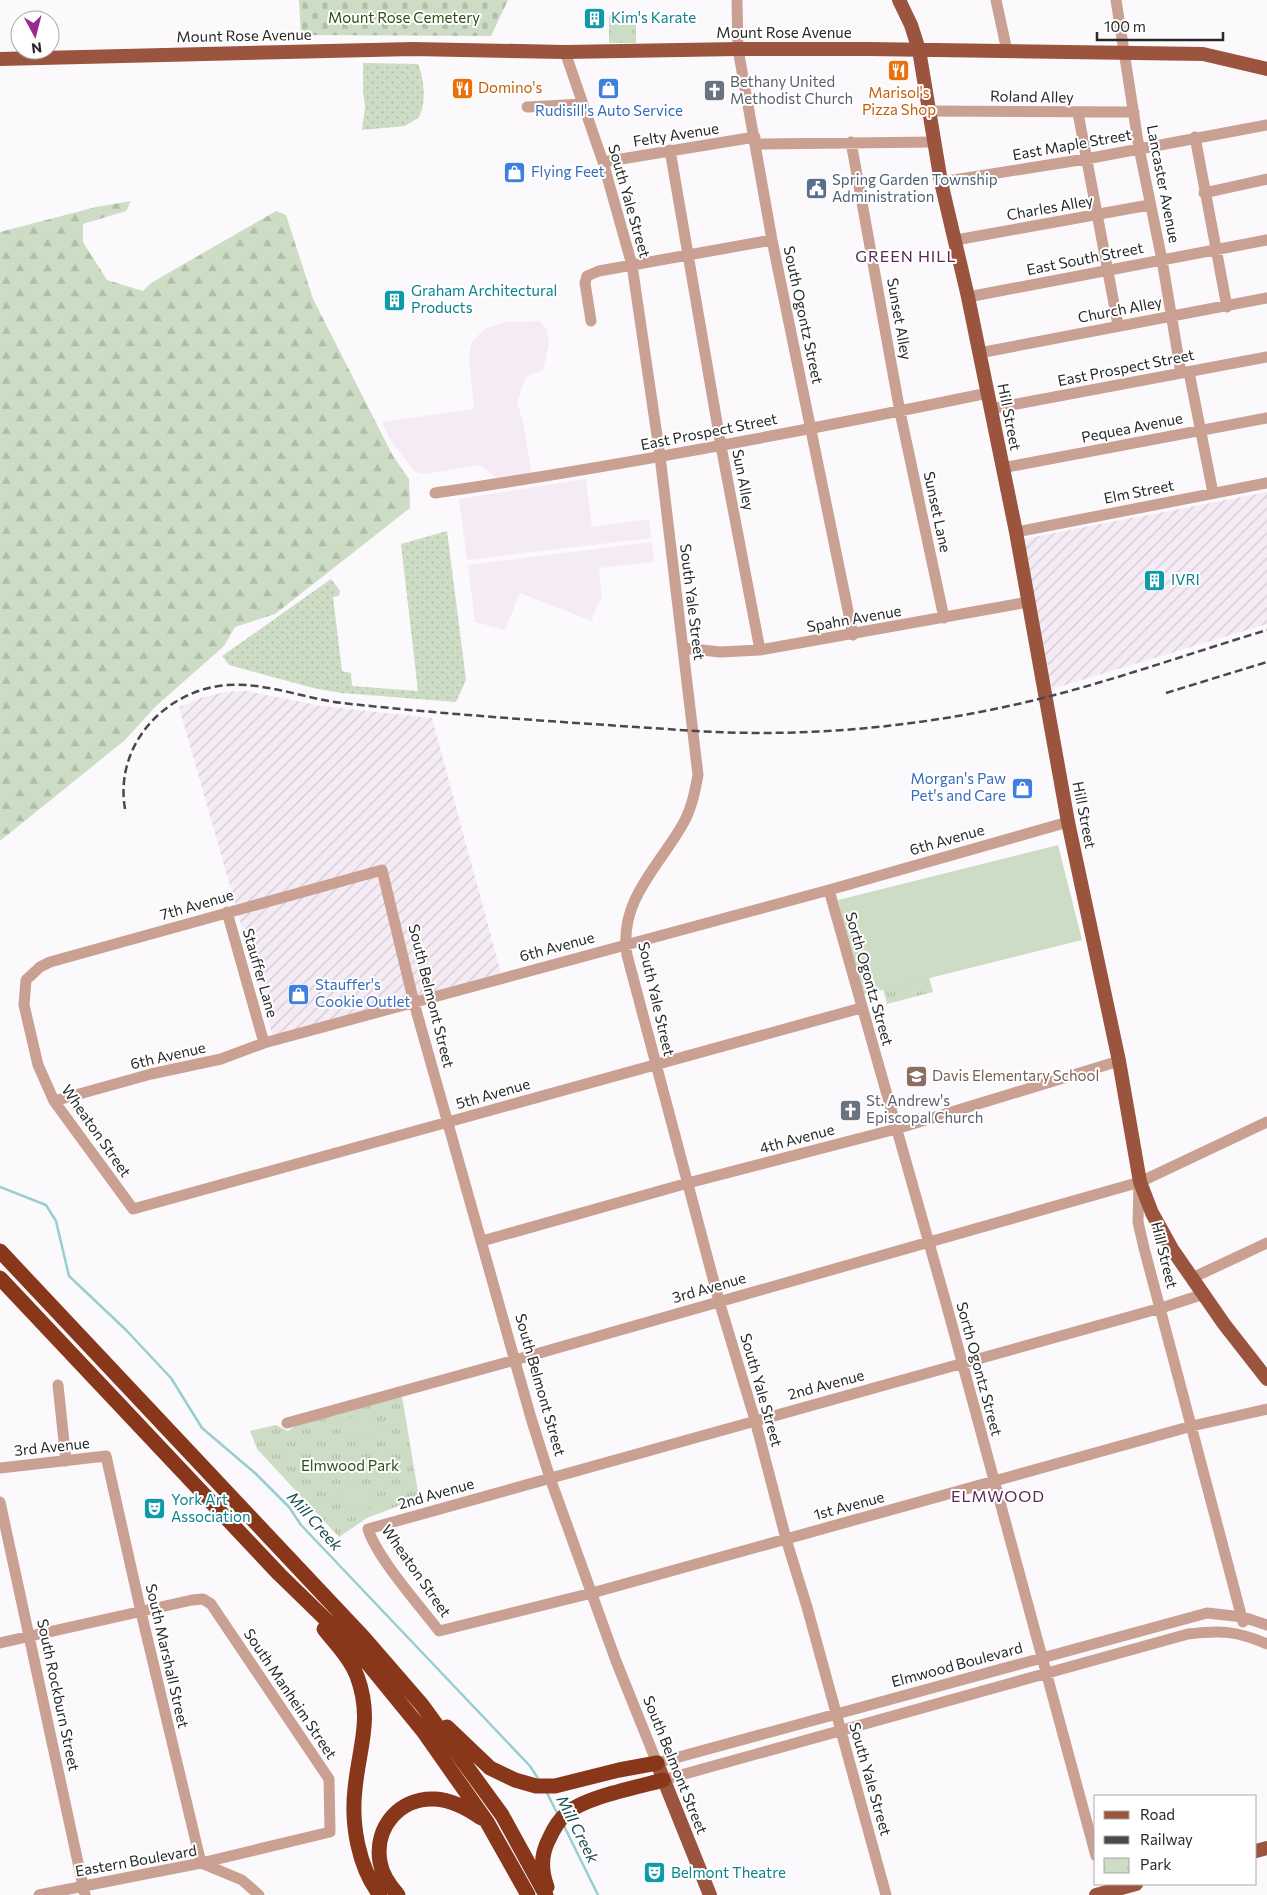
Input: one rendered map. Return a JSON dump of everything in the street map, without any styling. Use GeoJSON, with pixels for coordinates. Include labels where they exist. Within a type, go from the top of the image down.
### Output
{"type":"FeatureCollection","features":[{"type":"Feature","properties":{"kind":"highway"},"geometry":{"type":"LineString","coordinates":[[0,1251],[358,1631],[408,1689],[502,1815],[546,1895]]}},
{"type":"Feature","properties":{"kind":"highway"},"geometry":{"type":"LineString","coordinates":[[0,1278],[279,1574],[356,1649],[423,1731],[487,1822],[528,1895]]}},
{"type":"Feature","properties":{"kind":"highway"},"geometry":{"type":"LineString","coordinates":[[279,1574],[348,1659],[357,1676],[364,1711],[365,1734],[355,1789],[354,1814],[363,1862],[380,1895]]}},
{"type":"Feature","properties":{"kind":"highway"},"geometry":{"type":"LineString","coordinates":[[408,1689],[490,1768],[515,1780],[536,1786],[555,1786],[619,1770],[657,1763]]}},
{"type":"Feature","properties":{"kind":"highway"},"geometry":{"type":"LineString","coordinates":[[551,1895],[543,1874],[543,1854],[547,1843],[566,1813],[603,1796],[663,1780]]}},
{"type":"Feature","properties":{"kind":"highway"},"geometry":{"type":"LineString","coordinates":[[398,1895],[387,1883],[380,1862],[380,1846],[383,1830],[401,1806],[414,1801],[434,1799],[454,1802],[487,1822]]}},
{"type":"Feature","properties":{"kind":"main road","name":"Hill Street"},"geometry":{"type":"LineString","coordinates":[[899,0],[912,25],[919,50],[941,182],[956,240],[1016,532],[1068,822],[1119,1061],[1140,1182]]}},
{"type":"Feature","properties":{"kind":"main road","name":"Mount Rose Avenue"},"geometry":{"type":"LineString","coordinates":[[0,59],[413,49],[565,52],[738,48],[1203,54],[1267,69]]}},
{"type":"Feature","properties":{"kind":"main road"},"geometry":{"type":"LineString","coordinates":[[1140,1182],[1165,1237],[1192,1278],[1267,1379]]}},
{"type":"Feature","properties":{"kind":"main road","name":"South Belmont Street"},"geometry":{"type":"LineString","coordinates":[[657,1763],[710,1895]]}},
{"type":"Feature","properties":{"kind":"main road"},"geometry":{"type":"LineString","coordinates":[[1103,1891],[1131,1885]]}},
{"type":"Feature","properties":{"kind":"street","name":"South Ogontz Street"},"geometry":{"type":"LineString","coordinates":[[737,0],[738,48],[772,240],[853,635]]}},
{"type":"Feature","properties":{"kind":"street"},"geometry":{"type":"LineString","coordinates":[[996,0],[1007,51]]}},
{"type":"Feature","properties":{"kind":"street","name":"Lancaster Avenue"},"geometry":{"type":"LineString","coordinates":[[1116,0],[1122,52],[1149,205],[1162,260],[1171,315],[1200,430],[1213,493]]}},
{"type":"Feature","properties":{"kind":"street","name":"South Yale Street"},"geometry":{"type":"LineString","coordinates":[[565,52],[603,162],[632,265],[660,456],[698,774],[693,800],[685,821],[638,891],[631,908],[626,944],[719,1301],[755,1420],[786,1539],[807,1607],[886,1895]]}},
{"type":"Feature","properties":{"kind":"street"},"geometry":{"type":"LineString","coordinates":[[527,107],[583,104]]}},
{"type":"Feature","properties":{"kind":"street","name":"Roland Alley"},"geometry":{"type":"LineString","coordinates":[[930,111],[1134,112]]}},
{"type":"Feature","properties":{"kind":"street"},"geometry":{"type":"LineString","coordinates":[[1078,113],[1118,325]]}},
{"type":"Feature","properties":{"kind":"street","name":"East Maple Street"},"geometry":{"type":"LineString","coordinates":[[941,182],[1086,159],[1267,125]]}},
{"type":"Feature","properties":{"kind":"street"},"geometry":{"type":"LineString","coordinates":[[1195,137],[1227,307]]}},
{"type":"Feature","properties":{"kind":"street"},"geometry":{"type":"LineString","coordinates":[[755,141],[935,142]]}},
{"type":"Feature","properties":{"kind":"street","name":"Felty Avenue"},"geometry":{"type":"LineString","coordinates":[[603,162],[670,150],[755,141]]}},
{"type":"Feature","properties":{"kind":"street","name":"Sunset Alley"},"geometry":{"type":"LineString","coordinates":[[851,142],[900,412]]}},
{"type":"Feature","properties":{"kind":"street","name":"Sun Alley"},"geometry":{"type":"LineString","coordinates":[[670,150],[721,446],[760,650]]}},
{"type":"Feature","properties":{"kind":"street"},"geometry":{"type":"LineString","coordinates":[[1204,192],[1267,179]]}},
{"type":"Feature","properties":{"kind":"street","name":"Charles Alley"},"geometry":{"type":"LineString","coordinates":[[956,240],[1149,205]]}},
{"type":"Feature","properties":{"kind":"street"},"geometry":{"type":"LineString","coordinates":[[591,321],[585,283],[588,276],[599,271],[772,240]]}},
{"type":"Feature","properties":{"kind":"street","name":"East South Street"},"geometry":{"type":"LineString","coordinates":[[968,297],[1267,240]]}},
{"type":"Feature","properties":{"kind":"street","name":"Church Alley"},"geometry":{"type":"LineString","coordinates":[[980,353],[1118,325],[1227,307],[1267,298]]}},
{"type":"Feature","properties":{"kind":"street","name":"East Prospect Street"},"geometry":{"type":"LineString","coordinates":[[990,409],[1267,357]]}},
{"type":"Feature","properties":{"kind":"street","name":"East Prospect Street"},"geometry":{"type":"LineString","coordinates":[[435,493],[721,446],[900,412],[988,393]]}},
{"type":"Feature","properties":{"kind":"street","name":"Sunset Lane"},"geometry":{"type":"LineString","coordinates":[[900,412],[944,618]]}},
{"type":"Feature","properties":{"kind":"street","name":"Pequea Avenue"},"geometry":{"type":"LineString","coordinates":[[1002,468],[1267,418]]}},
{"type":"Feature","properties":{"kind":"street","name":"Elm Street"},"geometry":{"type":"LineString","coordinates":[[1016,532],[1267,483]]}},
{"type":"Feature","properties":{"kind":"street","name":"Spahn Avenue"},"geometry":{"type":"LineString","coordinates":[[684,648],[720,652],[760,650],[853,635],[1028,602]]}},
{"type":"Feature","properties":{"kind":"street","name":"6th Avenue"},"geometry":{"type":"LineString","coordinates":[[54,1101],[151,1074],[221,1058],[264,1043],[829,890],[1068,822]]}},
{"type":"Feature","properties":{"kind":"street","name":"7th Avenue"},"geometry":{"type":"LineString","coordinates":[[26,980],[40,967],[50,962],[382,870]]}},
{"type":"Feature","properties":{"kind":"street","name":"South Belmont Street"},"geometry":{"type":"LineString","coordinates":[[382,870],[414,1003],[447,1123],[550,1478],[616,1661],[657,1763]]}},
{"type":"Feature","properties":{"kind":"street","name":"Sorth Ogontz Street"},"geometry":{"type":"LineString","coordinates":[[829,890],[929,1243],[1094,1849]]}},
{"type":"Feature","properties":{"kind":"street","name":"Stauffer Lane"},"geometry":{"type":"LineString","coordinates":[[227,912],[264,1043]]}},
{"type":"Feature","properties":{"kind":"street","name":"Wheaton Street"},"geometry":{"type":"LineString","coordinates":[[26,980],[24,1005],[38,1065],[54,1101],[132,1209]]}},
{"type":"Feature","properties":{"kind":"street","name":"5th Avenue"},"geometry":{"type":"LineString","coordinates":[[132,1209],[862,1008]]}},
{"type":"Feature","properties":{"kind":"street","name":"4th Avenue"},"geometry":{"type":"LineString","coordinates":[[482,1241],[688,1183],[896,1129],[1119,1061]]}},
{"type":"Feature","properties":{"kind":"street","name":"3rd Avenue"},"geometry":{"type":"LineString","coordinates":[[287,1423],[516,1360],[1140,1182],[1267,1122]]}},
{"type":"Feature","properties":{"kind":"street","name":"Hill Street"},"geometry":{"type":"LineString","coordinates":[[1140,1182],[1138,1222],[1243,1617],[1243,1634]]}},
{"type":"Feature","properties":{"kind":"street"},"geometry":{"type":"LineString","coordinates":[[1192,1278],[1267,1243]]}},
{"type":"Feature","properties":{"kind":"street","name":"2nd Avenue"},"geometry":{"type":"LineString","coordinates":[[368,1529],[961,1364],[1204,1294]]}},
{"type":"Feature","properties":{"kind":"street"},"geometry":{"type":"LineString","coordinates":[[58,1385],[66,1461]]}},
{"type":"Feature","properties":{"kind":"street","name":"1st Avenue"},"geometry":{"type":"LineString","coordinates":[[439,1631],[592,1593],[1192,1426],[1267,1409]]}},
{"type":"Feature","properties":{"kind":"street","name":"3rd Avenue"},"geometry":{"type":"LineString","coordinates":[[0,1468],[106,1456]]}},
{"type":"Feature","properties":{"kind":"street","name":"South Marshall Street"},"geometry":{"type":"LineString","coordinates":[[106,1456],[200,1863]]}},
{"type":"Feature","properties":{"kind":"street","name":"South Rockburn Street"},"geometry":{"type":"LineString","coordinates":[[0,1502],[84,1890]]}},
{"type":"Feature","properties":{"kind":"street","name":"Wheaton Street"},"geometry":{"type":"LineString","coordinates":[[368,1529],[371,1538],[400,1580],[439,1631]]}},
{"type":"Feature","properties":{"kind":"street","name":"South Manheim Street"},"geometry":{"type":"LineString","coordinates":[[141,1612],[203,1599],[211,1604],[329,1779],[330,1832],[200,1863]]}},
{"type":"Feature","properties":{"kind":"street"},"geometry":{"type":"LineString","coordinates":[[0,1642],[141,1612]]}},
{"type":"Feature","properties":{"kind":"street","name":"Elmwood Boulevard"},"geometry":{"type":"LineString","coordinates":[[657,1763],[1207,1613],[1243,1617],[1267,1625]]}},
{"type":"Feature","properties":{"kind":"street","name":"Elmwood Boulevard"},"geometry":{"type":"LineString","coordinates":[[663,1780],[1188,1634],[1220,1630],[1243,1634],[1267,1644]]}},
{"type":"Feature","properties":{"kind":"street","name":"Eastern Boulevard"},"geometry":{"type":"LineString","coordinates":[[39,1895],[84,1890],[200,1863],[242,1880],[259,1895]]}},
{"type":"Feature","properties":{"kind":"shaded area"},"geometry":{"type":"Polygon","coordinates":[[[539,321],[546,328],[549,343],[543,370],[526,377],[517,402],[523,422],[532,476],[500,480],[479,465],[425,474],[415,472],[390,440],[382,422],[474,409],[469,356],[472,342],[484,329],[505,322],[539,321]]]}},
{"type":"Feature","properties":{"kind":"shaded area"},"geometry":{"type":"Polygon","coordinates":[[[586,479],[592,527],[649,519],[651,538],[467,560],[459,499],[586,479]]]}},
{"type":"Feature","properties":{"kind":"shaded area","name":"IVRI"},"geometry":{"type":"Polygon","coordinates":[[[1267,492],[1267,624],[1052,689],[1023,539],[1267,492]]]}},
{"type":"Feature","properties":{"kind":"shaded area"},"geometry":{"type":"Polygon","coordinates":[[[652,542],[654,562],[599,568],[602,597],[594,612],[592,621],[520,593],[505,630],[475,622],[468,565],[652,542]]]}},
{"type":"Feature","properties":{"kind":"shaded area"},"geometry":{"type":"Polygon","coordinates":[[[246,691],[321,706],[432,718],[501,973],[273,1037],[179,707],[200,698],[224,692],[246,691]]]}},
{"type":"Feature","properties":{"kind":"green space","name":"Mount Rose Cemetery"},"geometry":{"type":"Polygon","coordinates":[[[299,0],[508,0],[491,36],[301,35],[299,0]]]}},
{"type":"Feature","properties":{"kind":"green space"},"geometry":{"type":"Polygon","coordinates":[[[609,15],[636,25],[636,43],[609,43],[609,15]]]}},
{"type":"Feature","properties":{"kind":"green space"},"geometry":{"type":"Polygon","coordinates":[[[363,63],[418,64],[422,76],[424,99],[418,118],[405,126],[362,130],[365,107],[363,63]]]}},
{"type":"Feature","properties":{"kind":"green space"},"geometry":{"type":"Polygon","coordinates":[[[131,201],[126,211],[83,224],[83,242],[107,280],[143,291],[151,283],[276,211],[286,215],[313,299],[393,456],[409,479],[410,508],[275,614],[235,627],[224,646],[155,707],[125,740],[0,841],[0,232],[96,207],[131,201]]]}},
{"type":"Feature","properties":{"kind":"green space"},"geometry":{"type":"Polygon","coordinates":[[[447,531],[466,680],[456,702],[342,693],[313,688],[229,665],[222,656],[331,579],[340,591],[339,596],[333,597],[342,671],[351,673],[352,686],[418,691],[401,544],[447,531]]]}},
{"type":"Feature","properties":{"kind":"green space"},"geometry":{"type":"Polygon","coordinates":[[[1058,845],[1082,940],[862,995],[838,900],[1058,845]]]}},
{"type":"Feature","properties":{"kind":"green space"},"geometry":{"type":"Polygon","coordinates":[[[929,977],[933,992],[887,1004],[883,989],[929,977]]]}},
{"type":"Feature","properties":{"kind":"green space","name":"Elmwood Park"},"geometry":{"type":"Polygon","coordinates":[[[402,1396],[419,1498],[367,1518],[339,1537],[257,1449],[250,1431],[276,1425],[288,1431],[301,1422],[402,1396]]]}},
{"type":"Feature","properties":{"kind":"green space"},"geometry":{"type":"Polygon","coordinates":[[[373,1411],[379,1431],[345,1441],[340,1421],[373,1411]]]}},
{"type":"Feature","properties":{"kind":"green space"},"geometry":{"type":"Polygon","coordinates":[[[354,1480],[369,1489],[373,1506],[354,1514],[348,1519],[343,1517],[341,1513],[345,1511],[338,1495],[342,1485],[354,1480]]]}},
{"type":"Feature","properties":{"kind":"waterway","name":"Mill Creek"},"geometry":{"type":"LineString","coordinates":[[0,1187],[46,1205],[56,1221],[69,1276],[126,1330],[171,1378],[202,1428],[255,1473],[289,1507],[301,1525],[530,1766],[539,1780]]}},
{"type":"Feature","properties":{"kind":"waterway","name":"Mill Creek"},"geometry":{"type":"LineString","coordinates":[[546,1791],[558,1815]]}},
{"type":"Feature","properties":{"kind":"waterway","name":"Mill Creek"},"geometry":{"type":"LineString","coordinates":[[563,1824],[598,1895]]}},
{"type":"Feature","properties":{"kind":"railway"},"geometry":{"type":"LineString","coordinates":[[125,809],[124,788],[127,767],[133,748],[144,731],[157,716],[174,703],[192,693],[213,687],[245,685],[342,703],[563,722],[740,733],[828,731],[873,728],[961,716],[1004,707],[1102,682],[1267,630]]}},
{"type":"Feature","properties":{"kind":"railway"},"geometry":{"type":"LineString","coordinates":[[1166,693],[1267,662]]}},
{"type":"Feature","properties":{"kind":"place","name":"Kim's Karate"},"geometry":{"type":"Point","coordinates":[595,18]}},
{"type":"Feature","properties":{"kind":"place","name":"Marisol's Pizza Shop"},"geometry":{"type":"Point","coordinates":[899,70]}},
{"type":"Feature","properties":{"kind":"place","name":"Domino's"},"geometry":{"type":"Point","coordinates":[462,88]}},
{"type":"Feature","properties":{"kind":"place","name":"Rudisill's Auto Service"},"geometry":{"type":"Point","coordinates":[609,88]}},
{"type":"Feature","properties":{"kind":"place","name":"Bethany United Methodist Church"},"geometry":{"type":"Point","coordinates":[714,91]}},
{"type":"Feature","properties":{"kind":"place","name":"Flying Feet"},"geometry":{"type":"Point","coordinates":[515,172]}},
{"type":"Feature","properties":{"kind":"place","name":"Spring Garden Township Administration"},"geometry":{"type":"Point","coordinates":[816,189]}},
{"type":"Feature","properties":{"kind":"place","name":"Graham Architectural Products"},"geometry":{"type":"Point","coordinates":[395,300]}},
{"type":"Feature","properties":{"kind":"place","name":"IVRI"},"geometry":{"type":"Point","coordinates":[1155,580]}},
{"type":"Feature","properties":{"kind":"place","name":"Morgan's Paw Pet's and Care"},"geometry":{"type":"Point","coordinates":[1022,788]}},
{"type":"Feature","properties":{"kind":"place","name":"Stauffer's Cookie Outlet"},"geometry":{"type":"Point","coordinates":[299,994]}},
{"type":"Feature","properties":{"kind":"place","name":"Davis Elementary School"},"geometry":{"type":"Point","coordinates":[916,1076]}},
{"type":"Feature","properties":{"kind":"place","name":"St. Andrew's Episcopal Church"},"geometry":{"type":"Point","coordinates":[850,1110]}},
{"type":"Feature","properties":{"kind":"place","name":"York Art Association"},"geometry":{"type":"Point","coordinates":[155,1509]}},
{"type":"Feature","properties":{"kind":"place","name":"Belmont Theatre"},"geometry":{"type":"Point","coordinates":[655,1873]}},
{"type":"Feature","properties":{"kind":"district","name":"GREEN HILL"},"geometry":{"type":"Point","coordinates":[906,256]}},
{"type":"Feature","properties":{"kind":"district","name":"ELMWOOD"},"geometry":{"type":"Point","coordinates":[998,1496]}}]}
